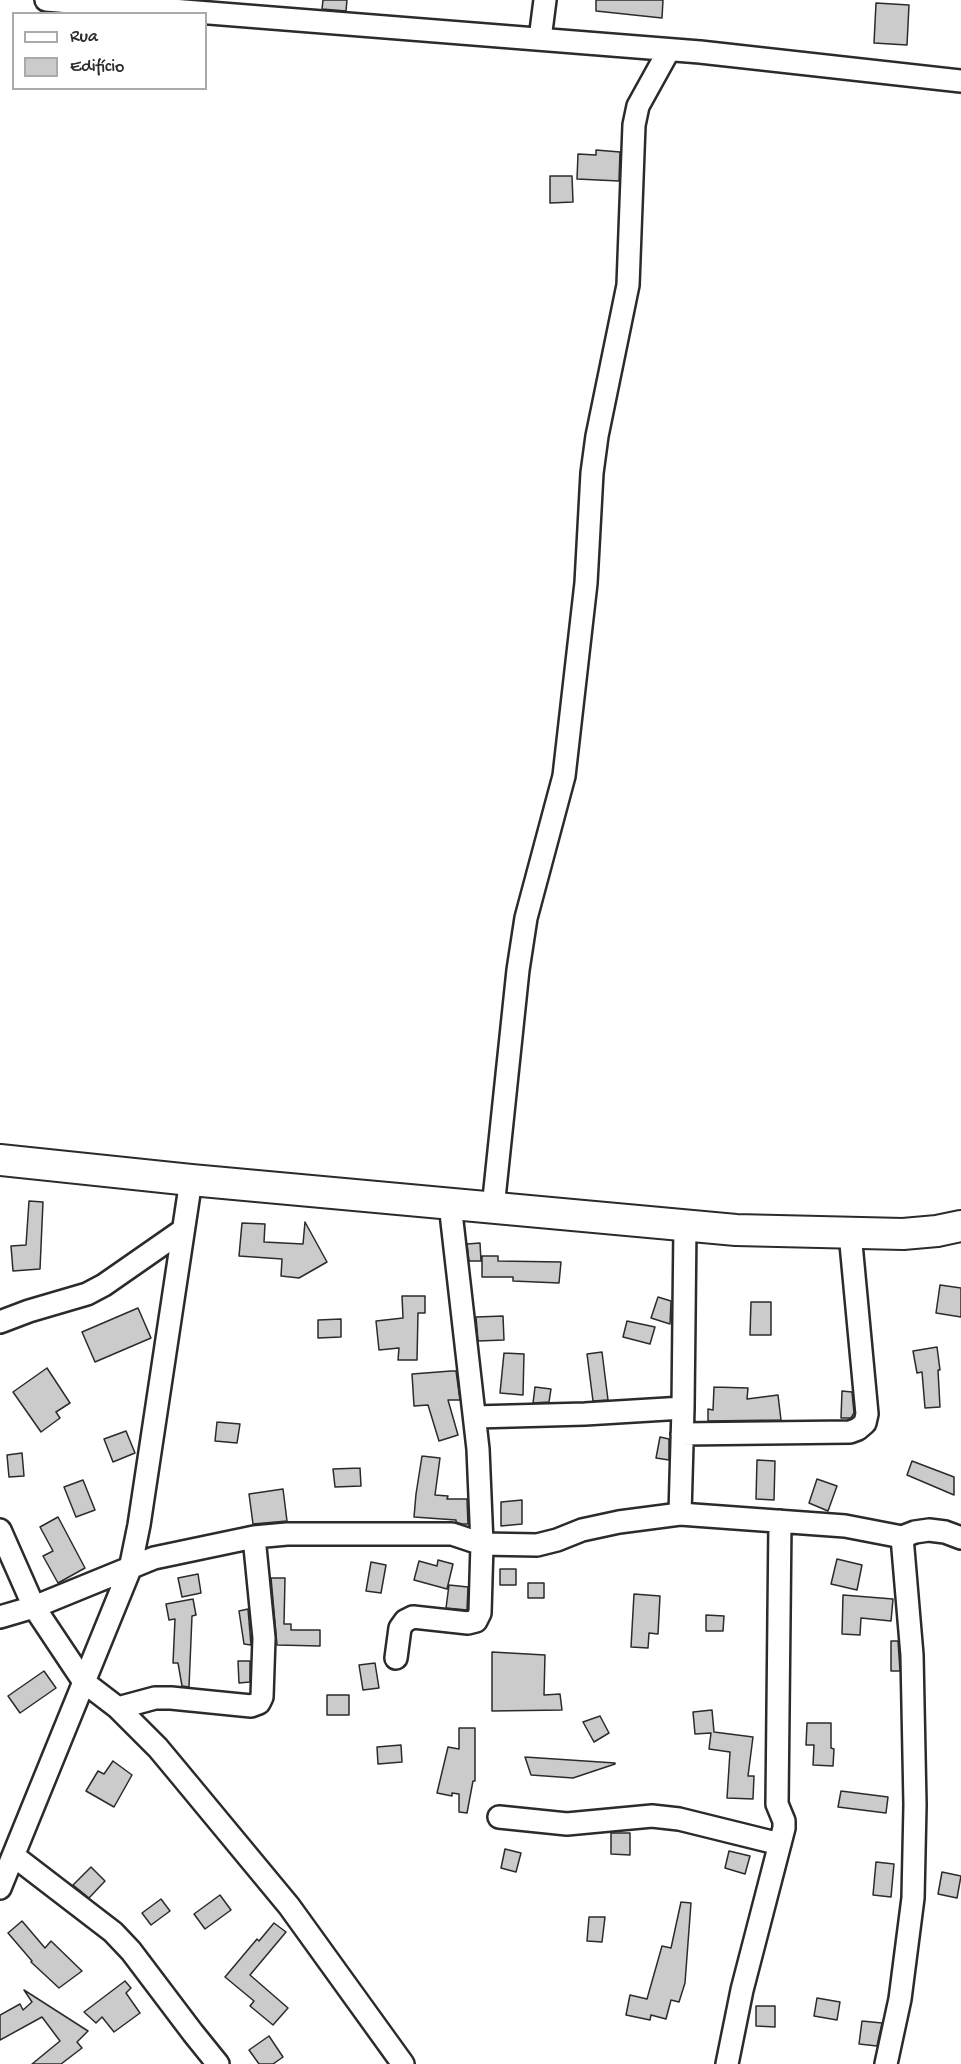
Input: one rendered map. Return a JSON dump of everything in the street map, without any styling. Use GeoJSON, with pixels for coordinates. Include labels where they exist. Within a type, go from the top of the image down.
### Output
{"type":"FeatureCollection","features":[{"type":"Feature","properties":{"kind":"street"},"geometry":{"type":"LineString","coordinates":[[46,0],[249,8],[961,81]]}},
{"type":"Feature","properties":{"kind":"street"},"geometry":{"type":"LineString","coordinates":[[540,39],[545,0]]}},
{"type":"Feature","properties":{"kind":"street"},"geometry":{"type":"LineString","coordinates":[[493,1208],[518,970],[526,918],[564,776],[585,583],[592,473],[597,436],[628,285],[634,125],[638,106],[669,50]]}},
{"type":"Feature","properties":{"kind":"street"},"geometry":{"type":"LineString","coordinates":[[0,1160],[191,1180],[736,1230],[903,1234],[953,1231]]}},
{"type":"Feature","properties":{"kind":"street"},"geometry":{"type":"LineString","coordinates":[[0,1888],[130,1569],[141,1515],[191,1180]]}},
{"type":"Feature","properties":{"kind":"street"},"geometry":{"type":"LineString","coordinates":[[396,1658],[400,1628],[405,1621],[413,1617],[468,1623],[476,1621],[480,1613],[482,1544],[475,1417],[450,1204]]}},
{"type":"Feature","properties":{"kind":"street"},"geometry":{"type":"LineString","coordinates":[[680,1514],[685,1225]]}},
{"type":"Feature","properties":{"kind":"street"},"geometry":{"type":"LineString","coordinates":[[0,1322],[87,1294],[104,1285],[183,1230]]}},
{"type":"Feature","properties":{"kind":"street"},"geometry":{"type":"LineString","coordinates":[[682,1434],[850,1432],[865,1423],[867,1414],[850,1233]]}},
{"type":"Feature","properties":{"kind":"street"},"geometry":{"type":"LineString","coordinates":[[475,1417],[683,1408]]}},
{"type":"Feature","properties":{"kind":"street"},"geometry":{"type":"LineString","coordinates":[[0,1617],[34,1607],[154,1558],[254,1537],[306,1532],[452,1534],[482,1544],[537,1545],[619,1521],[680,1514],[845,1526],[902,1537],[929,1530],[945,1532],[961,1538]]}},
{"type":"Feature","properties":{"kind":"street"},"geometry":{"type":"LineString","coordinates":[[728,2064],[742,1990],[784,1828],[784,1821],[777,1804],[780,1521]]}},
{"type":"Feature","properties":{"kind":"street"},"geometry":{"type":"LineString","coordinates":[[0,1530],[34,1607],[84,1682],[118,1708],[158,1748],[289,1906],[403,2064]]}},
{"type":"Feature","properties":{"kind":"street"},"geometry":{"type":"LineString","coordinates":[[118,1708],[155,1698],[251,1706],[259,1703],[262,1697],[264,1638],[254,1537]]}},
{"type":"Feature","properties":{"kind":"street"},"geometry":{"type":"LineString","coordinates":[[886,2064],[900,1999],[913,1898],[915,1805],[912,1655],[902,1537]]}},
{"type":"Feature","properties":{"kind":"street"},"geometry":{"type":"LineString","coordinates":[[499,1816],[567,1824],[652,1816],[679,1819],[780,1844]]}},
{"type":"Feature","properties":{"kind":"street"},"geometry":{"type":"LineString","coordinates":[[14,1856],[113,1932],[131,1951],[218,2064]]}},
{"type":"Feature","properties":{"kind":"building"},"geometry":{"type":"Polygon","coordinates":[[[323,0],[347,0],[346,11],[322,9],[323,0]]]}},
{"type":"Feature","properties":{"kind":"building"},"geometry":{"type":"Polygon","coordinates":[[[596,0],[663,0],[662,18],[596,11],[596,0]]]}},
{"type":"Feature","properties":{"kind":"building"},"geometry":{"type":"Polygon","coordinates":[[[876,3],[909,5],[907,45],[874,43],[876,3]]]}},
{"type":"Feature","properties":{"kind":"building"},"geometry":{"type":"Polygon","coordinates":[[[596,150],[620,152],[619,181],[577,179],[578,154],[596,155],[596,150]]]}},
{"type":"Feature","properties":{"kind":"building"},"geometry":{"type":"Polygon","coordinates":[[[550,176],[572,176],[573,202],[550,203],[550,176]]]}},
{"type":"Feature","properties":{"kind":"building"},"geometry":{"type":"Polygon","coordinates":[[[29,1201],[43,1202],[40,1269],[13,1271],[11,1246],[26,1245],[29,1201]]]}},
{"type":"Feature","properties":{"kind":"building"},"geometry":{"type":"Polygon","coordinates":[[[305,1222],[327,1262],[299,1278],[281,1276],[282,1259],[239,1256],[242,1223],[265,1224],[264,1242],[303,1244],[305,1222]]]}},
{"type":"Feature","properties":{"kind":"building"},"geometry":{"type":"Polygon","coordinates":[[[480,1243],[481,1261],[469,1261],[467,1244],[480,1243]]]}},
{"type":"Feature","properties":{"kind":"building"},"geometry":{"type":"Polygon","coordinates":[[[482,1256],[498,1256],[498,1261],[561,1262],[559,1283],[513,1281],[513,1277],[482,1277],[482,1256]]]}},
{"type":"Feature","properties":{"kind":"building"},"geometry":{"type":"Polygon","coordinates":[[[940,1285],[961,1288],[961,1317],[936,1313],[940,1285]]]}},
{"type":"Feature","properties":{"kind":"building"},"geometry":{"type":"Polygon","coordinates":[[[402,1296],[425,1296],[425,1313],[418,1313],[417,1360],[398,1360],[399,1348],[379,1350],[376,1321],[403,1318],[402,1296]]]}},
{"type":"Feature","properties":{"kind":"building"},"geometry":{"type":"Polygon","coordinates":[[[658,1297],[671,1301],[670,1324],[651,1318],[658,1297]]]}},
{"type":"Feature","properties":{"kind":"building"},"geometry":{"type":"Polygon","coordinates":[[[751,1302],[771,1302],[771,1335],[750,1335],[751,1302]]]}},
{"type":"Feature","properties":{"kind":"building"},"geometry":{"type":"Polygon","coordinates":[[[138,1308],[151,1338],[95,1362],[82,1332],[138,1308]]]}},
{"type":"Feature","properties":{"kind":"building"},"geometry":{"type":"Polygon","coordinates":[[[503,1316],[504,1340],[478,1341],[476,1317],[503,1316]]]}},
{"type":"Feature","properties":{"kind":"building"},"geometry":{"type":"Polygon","coordinates":[[[341,1319],[341,1337],[318,1338],[318,1320],[341,1319]]]}},
{"type":"Feature","properties":{"kind":"building"},"geometry":{"type":"Polygon","coordinates":[[[627,1321],[655,1327],[650,1344],[623,1337],[627,1321]]]}},
{"type":"Feature","properties":{"kind":"building"},"geometry":{"type":"Polygon","coordinates":[[[937,1347],[940,1370],[938,1370],[940,1407],[925,1408],[922,1372],[917,1373],[913,1351],[937,1347]]]}},
{"type":"Feature","properties":{"kind":"building"},"geometry":{"type":"Polygon","coordinates":[[[602,1352],[608,1400],[593,1401],[587,1354],[602,1352]]]}},
{"type":"Feature","properties":{"kind":"building"},"geometry":{"type":"Polygon","coordinates":[[[504,1353],[524,1354],[523,1395],[500,1393],[504,1353]]]}},
{"type":"Feature","properties":{"kind":"building"},"geometry":{"type":"Polygon","coordinates":[[[47,1368],[70,1403],[56,1412],[60,1418],[41,1432],[13,1392],[47,1368]]]}},
{"type":"Feature","properties":{"kind":"building"},"geometry":{"type":"Polygon","coordinates":[[[456,1371],[460,1400],[448,1400],[458,1435],[439,1441],[428,1405],[414,1406],[412,1374],[456,1371]]]}},
{"type":"Feature","properties":{"kind":"building"},"geometry":{"type":"Polygon","coordinates":[[[535,1387],[551,1389],[549,1402],[533,1403],[535,1387]]]}},
{"type":"Feature","properties":{"kind":"building"},"geometry":{"type":"Polygon","coordinates":[[[714,1387],[748,1388],[747,1399],[778,1395],[781,1420],[708,1421],[708,1409],[713,1410],[714,1387]]]}},
{"type":"Feature","properties":{"kind":"building"},"geometry":{"type":"Polygon","coordinates":[[[842,1391],[852,1392],[854,1413],[851,1418],[841,1418],[842,1391]]]}},
{"type":"Feature","properties":{"kind":"building"},"geometry":{"type":"Polygon","coordinates":[[[217,1422],[240,1424],[237,1443],[215,1441],[217,1422]]]}},
{"type":"Feature","properties":{"kind":"building"},"geometry":{"type":"Polygon","coordinates":[[[126,1431],[135,1453],[113,1462],[104,1439],[126,1431]]]}},
{"type":"Feature","properties":{"kind":"building"},"geometry":{"type":"Polygon","coordinates":[[[660,1437],[669,1439],[669,1460],[656,1458],[660,1437]]]}},
{"type":"Feature","properties":{"kind":"building"},"geometry":{"type":"Polygon","coordinates":[[[22,1453],[24,1476],[9,1477],[7,1455],[22,1453]]]}},
{"type":"Feature","properties":{"kind":"building"},"geometry":{"type":"Polygon","coordinates":[[[422,1456],[440,1458],[435,1495],[448,1496],[447,1499],[467,1499],[468,1524],[456,1522],[456,1520],[414,1517],[422,1456]]]}},
{"type":"Feature","properties":{"kind":"building"},"geometry":{"type":"Polygon","coordinates":[[[757,1460],[775,1461],[774,1500],[756,1499],[757,1460]]]}},
{"type":"Feature","properties":{"kind":"building"},"geometry":{"type":"Polygon","coordinates":[[[912,1461],[954,1477],[954,1495],[907,1475],[912,1461]]]}},
{"type":"Feature","properties":{"kind":"building"},"geometry":{"type":"Polygon","coordinates":[[[360,1468],[361,1486],[335,1487],[333,1469],[360,1468]]]}},
{"type":"Feature","properties":{"kind":"building"},"geometry":{"type":"Polygon","coordinates":[[[817,1479],[837,1486],[828,1511],[809,1503],[817,1479]]]}},
{"type":"Feature","properties":{"kind":"building"},"geometry":{"type":"Polygon","coordinates":[[[83,1480],[95,1510],[76,1517],[64,1487],[83,1480]]]}},
{"type":"Feature","properties":{"kind":"building"},"geometry":{"type":"Polygon","coordinates":[[[283,1489],[287,1521],[253,1524],[249,1494],[283,1489]]]}},
{"type":"Feature","properties":{"kind":"building"},"geometry":{"type":"Polygon","coordinates":[[[522,1500],[522,1524],[501,1526],[501,1502],[522,1500]]]}},
{"type":"Feature","properties":{"kind":"building"},"geometry":{"type":"Polygon","coordinates":[[[58,1517],[85,1568],[58,1583],[43,1556],[53,1551],[40,1527],[58,1517]]]}},
{"type":"Feature","properties":{"kind":"building"},"geometry":{"type":"Polygon","coordinates":[[[837,1559],[862,1565],[857,1590],[831,1584],[837,1559]]]}},
{"type":"Feature","properties":{"kind":"building"},"geometry":{"type":"Polygon","coordinates":[[[438,1560],[453,1564],[447,1589],[414,1580],[419,1561],[437,1566],[438,1560]]]}},
{"type":"Feature","properties":{"kind":"building"},"geometry":{"type":"Polygon","coordinates":[[[371,1562],[386,1565],[381,1593],[366,1591],[371,1562]]]}},
{"type":"Feature","properties":{"kind":"building"},"geometry":{"type":"Polygon","coordinates":[[[500,1569],[516,1569],[516,1585],[500,1585],[500,1569]]]}},
{"type":"Feature","properties":{"kind":"building"},"geometry":{"type":"Polygon","coordinates":[[[198,1574],[201,1593],[182,1597],[178,1578],[198,1574]]]}},
{"type":"Feature","properties":{"kind":"building"},"geometry":{"type":"Polygon","coordinates":[[[271,1578],[285,1578],[284,1624],[291,1624],[291,1630],[320,1630],[320,1646],[277,1645],[271,1578]]]}},
{"type":"Feature","properties":{"kind":"building"},"geometry":{"type":"Polygon","coordinates":[[[528,1583],[544,1583],[544,1598],[528,1598],[528,1583]]]}},
{"type":"Feature","properties":{"kind":"building"},"geometry":{"type":"Polygon","coordinates":[[[449,1585],[468,1587],[467,1610],[446,1608],[449,1585]]]}},
{"type":"Feature","properties":{"kind":"building"},"geometry":{"type":"Polygon","coordinates":[[[634,1594],[660,1596],[658,1634],[649,1633],[648,1648],[631,1647],[634,1594]]]}},
{"type":"Feature","properties":{"kind":"building"},"geometry":{"type":"Polygon","coordinates":[[[843,1595],[893,1599],[891,1621],[861,1618],[860,1635],[842,1634],[843,1595]]]}},
{"type":"Feature","properties":{"kind":"building"},"geometry":{"type":"Polygon","coordinates":[[[193,1599],[196,1615],[192,1616],[189,1687],[182,1686],[178,1663],[173,1663],[175,1619],[169,1620],[166,1604],[193,1599]]]}},
{"type":"Feature","properties":{"kind":"building"},"geometry":{"type":"Polygon","coordinates":[[[248,1609],[251,1645],[244,1644],[239,1611],[248,1609]]]}},
{"type":"Feature","properties":{"kind":"building"},"geometry":{"type":"Polygon","coordinates":[[[706,1615],[724,1616],[723,1631],[706,1631],[706,1615]]]}},
{"type":"Feature","properties":{"kind":"building"},"geometry":{"type":"Polygon","coordinates":[[[891,1641],[898,1641],[900,1671],[891,1671],[891,1641]]]}},
{"type":"Feature","properties":{"kind":"building"},"geometry":{"type":"Polygon","coordinates":[[[492,1652],[545,1655],[544,1695],[560,1694],[562,1710],[492,1711],[492,1652]]]}},
{"type":"Feature","properties":{"kind":"building"},"geometry":{"type":"Polygon","coordinates":[[[238,1661],[250,1661],[250,1682],[239,1683],[238,1661]]]}},
{"type":"Feature","properties":{"kind":"building"},"geometry":{"type":"Polygon","coordinates":[[[375,1663],[379,1688],[363,1690],[359,1665],[375,1663]]]}},
{"type":"Feature","properties":{"kind":"building"},"geometry":{"type":"Polygon","coordinates":[[[44,1671],[56,1688],[20,1713],[8,1696],[44,1671]]]}},
{"type":"Feature","properties":{"kind":"building"},"geometry":{"type":"Polygon","coordinates":[[[327,1695],[349,1695],[349,1715],[327,1715],[327,1695]]]}},
{"type":"Feature","properties":{"kind":"building"},"geometry":{"type":"Polygon","coordinates":[[[712,1710],[714,1732],[753,1737],[748,1776],[754,1776],[753,1799],[727,1798],[730,1752],[709,1749],[711,1733],[695,1734],[693,1712],[712,1710]]]}},
{"type":"Feature","properties":{"kind":"building"},"geometry":{"type":"Polygon","coordinates":[[[600,1716],[609,1733],[594,1742],[583,1722],[600,1716]]]}},
{"type":"Feature","properties":{"kind":"building"},"geometry":{"type":"Polygon","coordinates":[[[807,1723],[831,1723],[833,1766],[813,1765],[814,1745],[806,1745],[807,1723]]]}},
{"type":"Feature","properties":{"kind":"building"},"geometry":{"type":"Polygon","coordinates":[[[459,1728],[475,1728],[475,1781],[473,1781],[467,1813],[459,1812],[459,1794],[452,1793],[452,1796],[437,1793],[448,1747],[459,1749],[459,1728]]]}},
{"type":"Feature","properties":{"kind":"building"},"geometry":{"type":"Polygon","coordinates":[[[401,1745],[402,1762],[378,1764],[377,1747],[401,1745]]]}},
{"type":"Feature","properties":{"kind":"building"},"geometry":{"type":"Polygon","coordinates":[[[525,1757],[615,1764],[573,1778],[531,1775],[525,1757]]]}},
{"type":"Feature","properties":{"kind":"building"},"geometry":{"type":"Polygon","coordinates":[[[113,1761],[132,1775],[114,1807],[86,1791],[98,1771],[104,1774],[113,1761]]]}},
{"type":"Feature","properties":{"kind":"building"},"geometry":{"type":"Polygon","coordinates":[[[841,1791],[888,1797],[886,1813],[838,1807],[841,1791]]]}},
{"type":"Feature","properties":{"kind":"building"},"geometry":{"type":"Polygon","coordinates":[[[611,1833],[630,1833],[630,1855],[611,1854],[611,1833]]]}},
{"type":"Feature","properties":{"kind":"building"},"geometry":{"type":"Polygon","coordinates":[[[505,1849],[521,1853],[516,1872],[501,1868],[505,1849]]]}},
{"type":"Feature","properties":{"kind":"building"},"geometry":{"type":"Polygon","coordinates":[[[729,1851],[750,1856],[745,1874],[725,1868],[729,1851]]]}},
{"type":"Feature","properties":{"kind":"building"},"geometry":{"type":"Polygon","coordinates":[[[876,1862],[894,1864],[891,1897],[873,1895],[876,1862]]]}},
{"type":"Feature","properties":{"kind":"building"},"geometry":{"type":"Polygon","coordinates":[[[91,1867],[105,1881],[89,1898],[73,1885],[91,1867]]]}},
{"type":"Feature","properties":{"kind":"building"},"geometry":{"type":"Polygon","coordinates":[[[942,1872],[961,1876],[957,1898],[938,1894],[942,1872]]]}},
{"type":"Feature","properties":{"kind":"building"},"geometry":{"type":"Polygon","coordinates":[[[220,1895],[231,1910],[205,1929],[194,1914],[220,1895]]]}},
{"type":"Feature","properties":{"kind":"building"},"geometry":{"type":"Polygon","coordinates":[[[161,1899],[170,1911],[151,1925],[142,1913],[161,1899]]]}},
{"type":"Feature","properties":{"kind":"building"},"geometry":{"type":"Polygon","coordinates":[[[681,1902],[691,1903],[685,1983],[679,2002],[671,2000],[666,2019],[651,2015],[650,2020],[626,2015],[630,1995],[647,1999],[662,1946],[671,1948],[681,1902]]]}},
{"type":"Feature","properties":{"kind":"building"},"geometry":{"type":"Polygon","coordinates":[[[589,1917],[605,1917],[602,1942],[587,1941],[589,1917]]]}},
{"type":"Feature","properties":{"kind":"building"},"geometry":{"type":"Polygon","coordinates":[[[22,1921],[45,1948],[51,1941],[82,1971],[59,1988],[31,1962],[8,1933],[22,1921]]]}},
{"type":"Feature","properties":{"kind":"building"},"geometry":{"type":"Polygon","coordinates":[[[274,1923],[286,1932],[250,1975],[288,2008],[273,2025],[250,2006],[254,2001],[225,1977],[257,1939],[259,1941],[274,1923]]]}},
{"type":"Feature","properties":{"kind":"building"},"geometry":{"type":"Polygon","coordinates":[[[125,1981],[131,1988],[126,1993],[140,2013],[114,2032],[102,2017],[96,2023],[84,2012],[125,1981]]]}},
{"type":"Feature","properties":{"kind":"building"},"geometry":{"type":"Polygon","coordinates":[[[24,1990],[88,2031],[77,2042],[82,2048],[61,2064],[32,2064],[60,2041],[42,2017],[0,2040],[0,2015],[20,2004],[23,2010],[32,2002],[24,1990]]]}},
{"type":"Feature","properties":{"kind":"building"},"geometry":{"type":"Polygon","coordinates":[[[817,1998],[840,2002],[837,2020],[814,2016],[817,1998]]]}},
{"type":"Feature","properties":{"kind":"building"},"geometry":{"type":"Polygon","coordinates":[[[756,2006],[775,2006],[775,2027],[756,2026],[756,2006]]]}},
{"type":"Feature","properties":{"kind":"building"},"geometry":{"type":"Polygon","coordinates":[[[862,2021],[882,2023],[877,2046],[859,2044],[862,2021]]]}},
{"type":"Feature","properties":{"kind":"building"},"geometry":{"type":"Polygon","coordinates":[[[269,2036],[283,2057],[273,2064],[259,2064],[249,2050],[269,2036]]]}}]}
